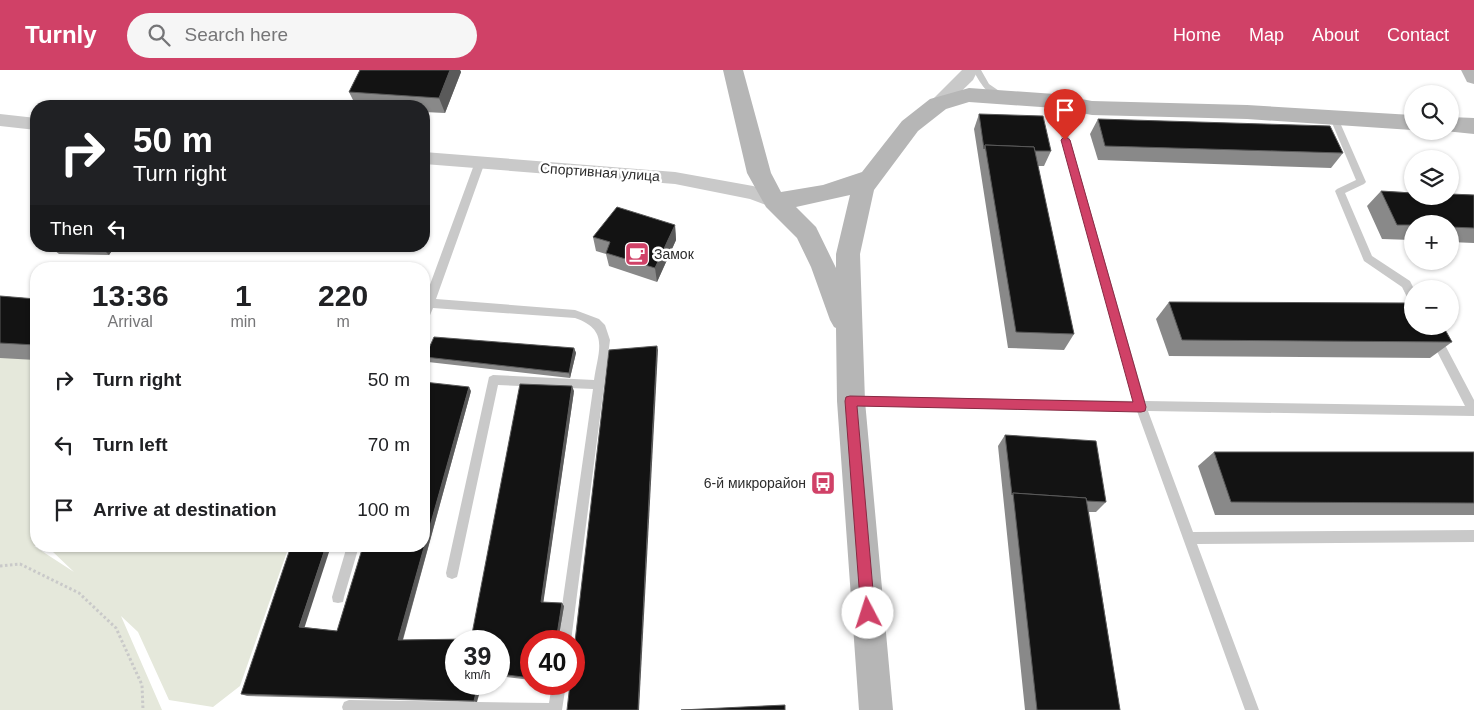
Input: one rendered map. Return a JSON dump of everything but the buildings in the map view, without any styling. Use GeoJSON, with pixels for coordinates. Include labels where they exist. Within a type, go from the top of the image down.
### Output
{"type":"FeatureCollection","features":[{"type":"Feature","properties":{"kind":"street"},"geometry":{"type":"LineString","coordinates":[[733,70],[759,173],[774,201],[807,233],[823,267],[850,338]]}},
{"type":"Feature","properties":{"kind":"street"},"geometry":{"type":"LineString","coordinates":[[876,710],[850,401],[848,254],[863,188],[910,126],[938,104],[967,76],[970,70]]}},
{"type":"Feature","properties":{"kind":"street"},"geometry":{"type":"LineString","coordinates":[[1470,70],[1474,77]]}},
{"type":"Feature","properties":{"kind":"street"},"geometry":{"type":"LineString","coordinates":[[938,104],[968,95],[1054,101],[1092,108],[1246,112],[1404,122]]}},
{"type":"Feature","properties":{"kind":"street"},"geometry":{"type":"LineString","coordinates":[[0,120],[30,123]]}},
{"type":"Feature","properties":{"kind":"street"},"geometry":{"type":"LineString","coordinates":[[1459,125],[1474,126]]}},
{"type":"Feature","properties":{"kind":"street","name":"Спортивная улица"},"geometry":{"type":"LineString","coordinates":[[430,158],[674,178],[753,193],[774,201]]}},
{"type":"Feature","properties":{"kind":"street"},"geometry":{"type":"LineString","coordinates":[[774,201],[811,198],[843,190],[871,178]]}},
{"type":"Feature","properties":{"kind":"lane"},"geometry":{"type":"LineString","coordinates":[[977,70],[986,86],[1005,99]]}},
{"type":"Feature","properties":{"kind":"lane"},"geometry":{"type":"LineString","coordinates":[[1054,101],[1141,407],[1252,710]]}},
{"type":"Feature","properties":{"kind":"lane"},"geometry":{"type":"LineString","coordinates":[[1334,118],[1361,182],[1340,191],[1368,258],[1404,283]]}},
{"type":"Feature","properties":{"kind":"lane"},"geometry":{"type":"LineString","coordinates":[[430,298],[480,162]]}},
{"type":"Feature","properties":{"kind":"lane"},"geometry":{"type":"LineString","coordinates":[[430,303],[575,314],[591,319],[602,327],[605,340],[566,630]]}},
{"type":"Feature","properties":{"kind":"lane"},"geometry":{"type":"LineString","coordinates":[[850,401],[1474,411],[1433,335]]}},
{"type":"Feature","properties":{"kind":"lane"},"geometry":{"type":"LineString","coordinates":[[452,573],[493,380],[599,385]]}},
{"type":"Feature","properties":{"kind":"lane"},"geometry":{"type":"LineString","coordinates":[[1188,538],[1474,536]]}},
{"type":"Feature","properties":{"kind":"lane"},"geometry":{"type":"LineString","coordinates":[[338,597],[351,552]]}},
{"type":"Feature","properties":{"kind":"lane"},"geometry":{"type":"LineString","coordinates":[[349,707],[555,710],[557,695]]}},
{"type":"Feature","properties":{"kind":"path"},"geometry":{"type":"LineString","coordinates":[[0,566],[20,564],[79,593],[116,628],[142,685],[142,710]]}},
{"type":"Feature","properties":{"kind":"shaded area"},"geometry":{"type":"Polygon","coordinates":[[[0,355],[30,357],[30,552],[43,552],[74,572],[53,552],[287,552],[240,686],[213,707],[169,700],[138,632],[121,616],[162,710],[0,710],[0,355]]]}},
{"type":"Feature","properties":{"kind":"place","name":"Замок"},"geometry":{"type":"Point","coordinates":[637,254]}},
{"type":"Feature","properties":{"kind":"place","name":"6-й микрорайон"},"geometry":{"type":"Point","coordinates":[823,483]}},
{"type":"Feature","properties":{"kind":"route"},"geometry":{"type":"LineString","coordinates":[[868,613],[850,401],[1141,407],[1065,140]]}}]}
